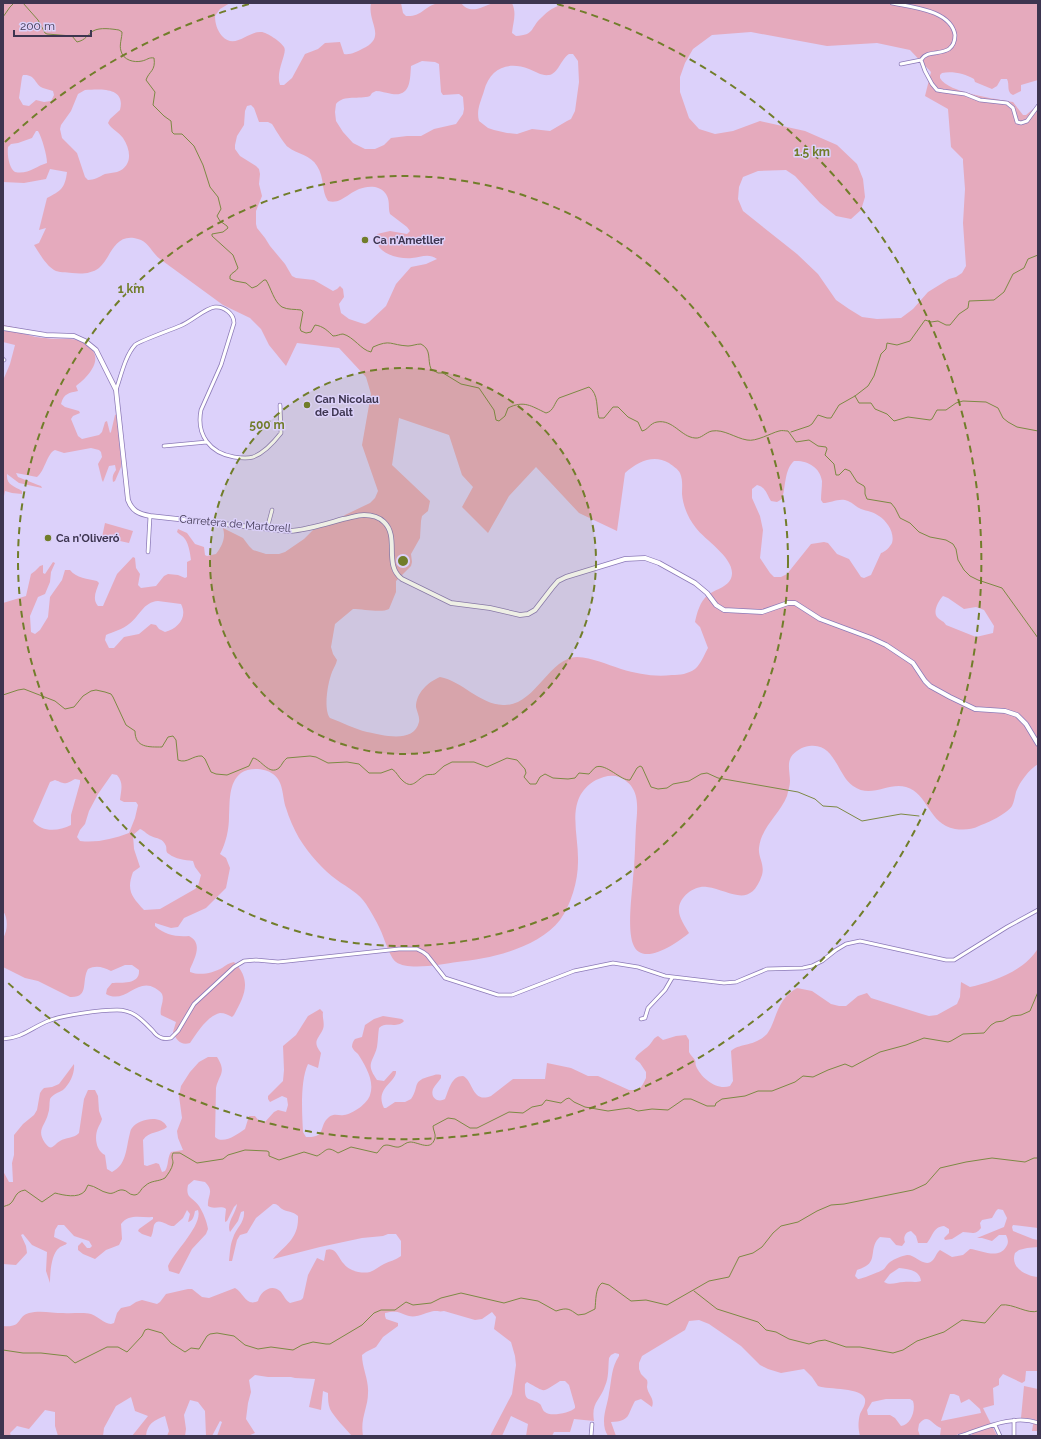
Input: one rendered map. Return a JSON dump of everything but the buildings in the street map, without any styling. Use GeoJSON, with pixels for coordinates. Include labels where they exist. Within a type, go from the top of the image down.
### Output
{"type":"FeatureCollection","features":[{"type":"Feature","properties":{"kind":"main road","name":"Carretera de Martorell"},"geometry":{"type":"LineString","coordinates":[[3,327],[46,336],[72,336],[85,341],[98,353],[116,390],[128,500],[131,507],[136,512],[150,516],[267,529],[294,530],[360,515],[375,516],[383,521],[389,528],[393,568],[396,574],[402,579],[450,602],[490,608],[520,615],[528,614],[534,610],[552,588],[566,577],[624,559],[650,559],[666,566],[699,586],[707,593],[716,605],[724,610],[762,612],[788,603],[795,603],[820,619],[881,642],[913,663],[925,681],[934,689],[975,709],[1005,711],[1017,715],[1026,724],[1038,744]]}},
{"type":"Feature","properties":{"kind":"street"},"geometry":{"type":"LineString","coordinates":[[892,3],[937,14],[951,26],[955,38],[951,47],[940,52],[926,54],[921,60],[901,64]]}},
{"type":"Feature","properties":{"kind":"street"},"geometry":{"type":"LineString","coordinates":[[921,60],[925,71],[937,90],[964,94],[980,100],[1007,103],[1012,108],[1017,122],[1021,123],[1027,121],[1038,106]]}},
{"type":"Feature","properties":{"kind":"street"},"geometry":{"type":"LineString","coordinates":[[116,390],[126,362],[135,344],[187,323],[211,308],[218,307],[225,309],[233,316],[234,325],[221,366],[201,410],[201,427],[207,442],[215,451],[225,455],[244,458],[257,455],[268,447],[281,433],[280,405]]}},
{"type":"Feature","properties":{"kind":"street"},"geometry":{"type":"LineString","coordinates":[[164,446],[207,442]]}},
{"type":"Feature","properties":{"kind":"street"},"geometry":{"type":"LineString","coordinates":[[267,529],[272,510]]}},
{"type":"Feature","properties":{"kind":"street"},"geometry":{"type":"LineString","coordinates":[[148,552],[150,516]]}},
{"type":"Feature","properties":{"kind":"street"},"geometry":{"type":"LineString","coordinates":[[3,1039],[17,1037],[49,1021],[118,1010],[129,1011],[135,1014],[142,1019],[156,1035],[162,1038],[171,1038],[178,1031],[194,1004],[234,967],[244,961],[256,960],[278,962],[399,949],[417,949],[427,955],[445,978],[507,996],[521,993],[556,977],[574,971],[613,963],[638,967],[672,978],[724,983],[736,982],[767,969],[803,968],[812,966],[822,961],[846,944],[860,941],[946,960],[954,960],[1007,927],[1038,910]]}},
{"type":"Feature","properties":{"kind":"street"},"geometry":{"type":"LineString","coordinates":[[641,1019],[645,1018],[648,1008],[665,990],[672,978]]}},
{"type":"Feature","properties":{"kind":"street"},"geometry":{"type":"LineString","coordinates":[[960,1436],[1014,1420],[1029,1420],[1038,1423]]}},
{"type":"Feature","properties":{"kind":"street"},"geometry":{"type":"LineString","coordinates":[[1014,1420],[1014,1436]]}},
{"type":"Feature","properties":{"kind":"street"},"geometry":{"type":"LineString","coordinates":[[590,1436],[592,1424]]}},
{"type":"Feature","properties":{"kind":"street"},"geometry":{"type":"LineString","coordinates":[[995,1425],[1000,1436]]}},
{"type":"Feature","properties":{"kind":"shaded area"},"geometry":{"type":"Polygon","coordinates":[[[448,2],[461,3],[468,9],[476,9],[493,3],[512,3],[514,14],[512,33],[516,36],[529,33],[547,13],[555,7],[565,3],[1038,3],[1038,80],[1021,85],[1021,91],[1013,95],[1009,90],[1007,79],[1001,79],[997,86],[992,89],[959,73],[942,73],[940,78],[953,88],[962,91],[1013,102],[1023,115],[1026,115],[1033,109],[1038,109],[1038,764],[1022,780],[1016,792],[1012,806],[1006,812],[976,827],[955,829],[946,826],[939,821],[920,796],[914,791],[906,787],[899,786],[873,791],[860,790],[848,781],[835,760],[825,749],[818,746],[801,748],[791,757],[790,760],[790,783],[784,803],[767,827],[760,840],[759,851],[763,871],[757,886],[752,892],[745,895],[731,894],[707,887],[698,888],[689,892],[682,899],[679,911],[682,921],[689,933],[668,947],[652,954],[644,954],[637,951],[633,944],[630,929],[637,812],[635,793],[632,787],[623,779],[619,777],[607,776],[596,780],[586,788],[580,796],[575,817],[578,869],[575,885],[571,900],[564,914],[551,930],[526,945],[498,955],[435,965],[417,966],[401,965],[394,960],[389,952],[377,922],[363,900],[337,880],[316,861],[299,838],[287,812],[281,785],[277,777],[266,770],[253,769],[244,771],[237,777],[230,794],[228,831],[220,854],[226,858],[230,868],[226,888],[206,908],[184,918],[178,927],[171,928],[155,923],[155,926],[167,933],[175,936],[189,936],[196,943],[197,951],[190,972],[198,974],[211,973],[234,962],[240,969],[245,981],[244,994],[232,1017],[222,1013],[215,1015],[203,1025],[190,1043],[184,1044],[177,1040],[173,1032],[176,1022],[161,1015],[163,997],[161,992],[155,988],[142,986],[119,996],[106,994],[107,989],[112,983],[130,982],[137,978],[139,975],[139,970],[132,965],[125,965],[111,971],[100,967],[88,969],[83,992],[76,997],[70,997],[38,981],[25,978],[3,967],[3,938],[7,924],[3,911],[3,603],[26,596],[31,574],[43,565],[43,573],[45,574],[53,562],[55,563],[45,594],[38,597],[30,616],[31,632],[35,634],[40,630],[48,617],[50,597],[62,580],[65,570],[70,570],[75,575],[82,578],[97,581],[99,583],[95,595],[95,601],[98,606],[103,606],[117,574],[133,557],[135,558],[136,568],[140,574],[138,585],[141,588],[156,586],[164,576],[168,574],[178,575],[185,578],[187,577],[187,562],[191,560],[190,552],[185,539],[177,532],[178,529],[187,533],[195,544],[204,547],[205,555],[207,556],[216,554],[220,548],[224,539],[223,528],[243,538],[253,550],[266,554],[279,554],[285,552],[304,539],[313,530],[334,523],[345,515],[370,503],[375,498],[378,491],[362,445],[371,394],[366,377],[339,348],[297,343],[286,366],[269,345],[261,329],[250,318],[223,305],[160,259],[145,242],[138,239],[123,239],[118,242],[103,264],[93,271],[79,273],[56,271],[45,262],[34,245],[39,243],[46,228],[39,230],[47,198],[62,188],[67,172],[50,169],[46,179],[24,183],[3,182],[3,3],[230,3],[220,9],[215,16],[215,21],[220,34],[227,40],[237,41],[256,32],[261,32],[277,40],[285,50],[279,74],[280,85],[284,85],[292,78],[305,54],[318,49],[325,43],[340,42],[344,54],[351,54],[370,44],[374,40],[375,34],[371,3],[401,3],[403,13],[406,16],[411,16],[419,14],[435,4],[448,2]],[[751,32],[712,35],[693,49],[685,63],[680,77],[680,92],[689,118],[699,129],[715,134],[733,131],[760,121],[805,131],[837,145],[857,164],[863,179],[865,197],[861,210],[851,219],[836,216],[820,203],[795,176],[786,170],[758,171],[743,177],[739,187],[738,199],[743,211],[797,254],[818,274],[836,300],[862,317],[877,319],[901,318],[913,309],[928,292],[962,273],[966,266],[963,223],[965,189],[963,159],[951,147],[948,109],[925,96],[931,72],[910,50],[877,43],[827,46],[751,32]],[[569,54],[555,72],[549,75],[514,66],[507,66],[495,72],[487,83],[480,102],[478,109],[479,121],[488,128],[517,134],[532,129],[550,131],[571,119],[575,111],[579,82],[578,61],[573,54],[569,54]],[[422,61],[411,66],[410,81],[403,93],[392,94],[376,91],[370,96],[347,98],[336,104],[336,121],[353,143],[365,149],[375,149],[384,145],[391,138],[421,136],[434,129],[456,124],[463,114],[463,97],[459,94],[443,95],[441,92],[439,64],[435,62],[422,61]],[[23,75],[19,98],[23,105],[29,106],[36,100],[44,102],[51,101],[54,95],[53,91],[43,88],[30,76],[23,75]],[[98,89],[85,90],[78,94],[71,111],[61,125],[60,129],[62,138],[77,153],[85,177],[88,180],[105,174],[117,172],[126,166],[129,152],[126,143],[108,123],[110,119],[120,110],[121,102],[116,93],[98,89]],[[251,105],[247,106],[245,111],[244,125],[237,136],[235,149],[240,156],[259,169],[259,184],[262,196],[256,211],[257,228],[285,264],[292,276],[296,278],[314,280],[333,291],[340,286],[343,289],[344,297],[339,304],[341,313],[349,319],[365,324],[369,322],[386,306],[396,284],[411,267],[426,264],[437,259],[431,256],[412,258],[399,257],[386,253],[379,247],[377,242],[377,234],[390,231],[407,234],[410,231],[390,214],[388,198],[382,190],[375,187],[367,187],[354,191],[344,198],[334,202],[328,201],[324,193],[321,175],[314,162],[308,157],[288,147],[272,124],[268,122],[259,122],[254,108],[251,105]],[[36,131],[32,138],[11,144],[8,147],[8,157],[11,168],[15,172],[20,173],[28,171],[47,163],[44,147],[38,131],[36,131]],[[399,418],[392,465],[430,501],[428,511],[422,516],[420,538],[411,554],[411,566],[396,581],[396,592],[389,609],[377,611],[353,609],[335,624],[331,647],[337,660],[329,682],[327,695],[327,708],[330,718],[367,732],[389,736],[404,736],[416,729],[419,722],[416,707],[420,693],[427,685],[440,677],[456,683],[478,697],[494,704],[514,704],[533,691],[558,665],[567,659],[577,657],[589,659],[646,675],[678,675],[695,669],[708,648],[700,627],[695,622],[698,611],[705,598],[729,582],[732,574],[731,568],[728,561],[718,549],[696,528],[686,512],[683,503],[680,473],[677,469],[663,460],[646,460],[625,473],[617,531],[579,513],[536,467],[509,496],[488,533],[462,507],[473,487],[462,475],[449,435],[399,418]],[[794,461],[788,469],[782,499],[777,502],[771,501],[764,489],[760,486],[757,485],[752,489],[752,498],[760,516],[763,530],[760,558],[770,573],[774,577],[781,577],[787,574],[811,544],[824,542],[828,543],[837,554],[849,559],[861,577],[864,578],[871,575],[881,553],[884,552],[892,543],[893,539],[891,531],[885,521],[875,514],[861,509],[845,500],[823,503],[821,500],[821,476],[816,468],[808,463],[794,461]],[[943,596],[938,604],[936,616],[946,625],[976,637],[993,633],[994,626],[984,610],[976,607],[964,609],[943,596]],[[158,601],[145,607],[127,626],[106,635],[105,640],[109,648],[114,648],[124,637],[139,634],[151,624],[156,625],[159,629],[165,632],[170,630],[178,625],[182,618],[183,609],[181,604],[158,601]],[[112,774],[98,794],[89,811],[85,824],[77,837],[80,841],[105,840],[129,833],[138,805],[136,802],[124,802],[120,800],[121,781],[117,775],[112,774]],[[75,779],[67,783],[55,780],[50,782],[33,821],[41,828],[56,830],[71,825],[71,815],[80,780],[75,779]],[[140,829],[133,835],[134,849],[140,867],[133,872],[130,889],[133,897],[144,910],[160,909],[195,889],[198,886],[201,875],[195,867],[193,861],[171,856],[167,852],[163,841],[140,829]]]}},
{"type":"Feature","properties":{"kind":"shaded area"},"geometry":{"type":"Polygon","coordinates":[[[3,325],[18,328],[18,332],[38,337],[82,341],[93,352],[95,363],[93,368],[76,386],[78,391],[69,393],[65,396],[61,404],[65,407],[79,411],[80,413],[73,416],[71,419],[78,436],[82,439],[99,435],[102,432],[105,422],[107,421],[110,433],[115,415],[117,414],[121,467],[115,481],[113,482],[113,474],[116,470],[115,465],[109,466],[103,482],[98,464],[102,457],[99,450],[91,448],[64,453],[55,450],[50,455],[42,471],[37,477],[16,473],[18,477],[41,486],[42,488],[19,483],[7,474],[9,483],[22,491],[22,494],[5,491],[3,501],[3,378],[10,364],[15,345],[3,342],[3,325]]]}},
{"type":"Feature","properties":{"kind":"shaded area"},"geometry":{"type":"Polygon","coordinates":[[[105,523],[133,531],[129,543],[102,537],[105,523]]]}},
{"type":"Feature","properties":{"kind":"shaded area"},"geometry":{"type":"Polygon","coordinates":[[[1038,948],[1038,1228],[1013,1225],[1012,1227],[1013,1231],[1038,1240],[1038,1247],[1019,1250],[1015,1253],[1014,1258],[1015,1263],[1020,1270],[1028,1275],[1038,1277],[1038,1371],[1026,1371],[1025,1381],[1022,1383],[1003,1374],[999,1379],[999,1385],[993,1388],[994,1405],[983,1408],[997,1436],[972,1436],[972,1430],[953,1436],[940,1436],[941,1428],[930,1420],[925,1419],[919,1424],[918,1430],[920,1436],[860,1436],[859,1419],[865,1401],[863,1395],[858,1392],[818,1386],[804,1369],[781,1373],[768,1369],[760,1365],[741,1346],[709,1324],[699,1320],[689,1321],[685,1330],[642,1356],[639,1363],[639,1369],[641,1374],[647,1380],[647,1387],[653,1404],[652,1407],[641,1399],[635,1401],[625,1419],[611,1422],[616,1436],[608,1436],[604,1421],[613,1369],[619,1356],[619,1354],[615,1353],[609,1358],[607,1380],[595,1406],[593,1415],[594,1421],[574,1419],[570,1432],[554,1432],[552,1436],[526,1436],[528,1424],[511,1416],[502,1436],[490,1436],[512,1394],[516,1365],[511,1342],[494,1329],[496,1317],[492,1312],[482,1319],[475,1320],[444,1311],[434,1311],[419,1316],[409,1316],[396,1312],[385,1313],[386,1319],[398,1323],[398,1326],[383,1337],[376,1347],[362,1355],[368,1388],[368,1398],[363,1418],[363,1436],[352,1436],[337,1419],[329,1407],[328,1393],[323,1391],[321,1410],[309,1407],[315,1379],[255,1375],[249,1380],[251,1392],[246,1419],[255,1433],[248,1436],[217,1436],[222,1422],[220,1421],[212,1436],[206,1436],[205,1411],[198,1402],[190,1400],[184,1415],[186,1429],[185,1436],[167,1436],[169,1431],[165,1416],[150,1425],[146,1436],[132,1436],[148,1416],[135,1411],[131,1397],[116,1406],[104,1428],[103,1436],[58,1436],[55,1426],[55,1412],[45,1410],[29,1429],[17,1426],[10,1433],[11,1436],[3,1436],[3,1326],[17,1324],[22,1317],[29,1313],[88,1313],[111,1324],[114,1323],[117,1313],[121,1308],[130,1306],[142,1300],[157,1304],[166,1294],[188,1289],[192,1289],[202,1297],[209,1298],[235,1288],[245,1299],[254,1302],[258,1301],[263,1292],[273,1288],[280,1291],[290,1303],[303,1298],[308,1275],[317,1258],[324,1261],[326,1250],[329,1249],[335,1251],[346,1266],[363,1273],[370,1272],[401,1256],[401,1241],[396,1234],[388,1234],[320,1247],[273,1259],[294,1236],[298,1224],[298,1216],[273,1204],[256,1218],[247,1233],[240,1235],[237,1240],[232,1261],[229,1261],[230,1249],[234,1234],[242,1222],[244,1211],[241,1212],[238,1221],[230,1232],[229,1225],[237,1204],[225,1222],[226,1209],[222,1207],[213,1208],[208,1206],[210,1188],[205,1182],[194,1180],[188,1185],[187,1190],[190,1197],[200,1208],[206,1220],[208,1229],[206,1234],[192,1249],[179,1274],[169,1271],[168,1266],[193,1230],[198,1216],[198,1210],[195,1211],[194,1216],[188,1222],[190,1214],[187,1210],[183,1218],[174,1226],[156,1222],[151,1237],[138,1231],[153,1219],[153,1217],[128,1218],[121,1224],[122,1239],[119,1245],[106,1250],[95,1259],[78,1250],[78,1246],[82,1242],[87,1248],[90,1248],[92,1246],[89,1241],[74,1236],[64,1225],[58,1225],[55,1230],[54,1237],[67,1243],[61,1246],[54,1255],[50,1283],[46,1271],[47,1252],[32,1245],[23,1234],[21,1235],[26,1246],[27,1253],[16,1265],[3,1264],[3,1171],[9,1182],[13,1182],[12,1163],[14,1155],[14,1135],[23,1124],[34,1115],[37,1110],[40,1093],[42,1090],[44,1088],[59,1084],[74,1064],[73,1075],[68,1085],[50,1099],[49,1112],[41,1131],[42,1139],[47,1146],[52,1147],[62,1140],[79,1133],[84,1099],[88,1090],[95,1090],[98,1096],[99,1111],[102,1119],[96,1139],[98,1147],[105,1155],[107,1169],[112,1172],[117,1169],[123,1161],[132,1128],[145,1120],[155,1119],[160,1120],[167,1127],[148,1135],[143,1140],[144,1165],[159,1164],[162,1172],[166,1169],[171,1152],[183,1150],[177,1131],[182,1118],[179,1096],[181,1086],[199,1062],[208,1057],[217,1057],[220,1062],[222,1070],[216,1088],[215,1137],[222,1140],[230,1138],[245,1129],[249,1116],[255,1116],[259,1121],[265,1122],[274,1112],[278,1110],[286,1112],[288,1105],[287,1098],[282,1096],[270,1102],[268,1099],[268,1096],[283,1081],[283,1046],[296,1035],[308,1016],[320,1009],[323,1012],[324,1025],[316,1043],[321,1053],[318,1068],[308,1064],[305,1071],[303,1088],[303,1132],[306,1137],[317,1136],[329,1117],[333,1115],[352,1113],[360,1108],[369,1098],[371,1090],[370,1079],[364,1063],[353,1049],[352,1045],[355,1039],[362,1037],[365,1025],[374,1019],[383,1016],[402,1019],[404,1021],[398,1024],[385,1025],[379,1028],[377,1047],[371,1063],[371,1070],[377,1080],[384,1081],[393,1071],[396,1071],[393,1079],[382,1095],[384,1108],[395,1102],[405,1102],[411,1099],[418,1082],[435,1075],[441,1075],[441,1078],[432,1092],[437,1100],[445,1099],[453,1081],[456,1078],[463,1076],[469,1082],[476,1094],[485,1098],[491,1096],[513,1079],[545,1079],[547,1063],[571,1068],[588,1076],[598,1076],[629,1090],[635,1090],[643,1084],[646,1078],[646,1072],[640,1063],[635,1059],[658,1036],[663,1040],[686,1035],[689,1040],[689,1052],[695,1060],[698,1071],[715,1085],[725,1087],[730,1086],[733,1081],[731,1051],[738,1047],[757,1041],[767,1034],[782,1001],[797,988],[812,991],[831,1004],[839,1006],[846,1006],[858,996],[867,993],[871,998],[929,1016],[937,1015],[957,1004],[960,997],[961,982],[970,987],[989,982],[1017,969],[1033,956],[1038,948]],[[998,1209],[992,1218],[982,1220],[980,1223],[981,1228],[977,1232],[963,1232],[952,1239],[945,1240],[944,1238],[949,1233],[949,1229],[944,1226],[935,1230],[927,1243],[918,1243],[916,1236],[911,1231],[905,1235],[905,1242],[902,1246],[896,1245],[890,1238],[880,1237],[875,1244],[871,1260],[865,1267],[857,1270],[855,1276],[858,1279],[872,1275],[884,1269],[892,1261],[907,1255],[927,1263],[933,1260],[940,1250],[952,1257],[963,1255],[970,1249],[994,1254],[999,1253],[1007,1246],[1008,1241],[1006,1235],[999,1235],[992,1241],[977,1238],[1004,1227],[1007,1218],[1003,1210],[998,1209]],[[899,1268],[890,1274],[884,1282],[891,1284],[921,1281],[916,1272],[910,1270],[899,1268]],[[560,1381],[546,1389],[541,1390],[527,1382],[525,1384],[525,1394],[526,1397],[540,1404],[544,1411],[551,1414],[560,1414],[575,1408],[569,1385],[565,1381],[560,1381]],[[950,1394],[941,1421],[981,1413],[980,1409],[969,1399],[961,1403],[959,1396],[950,1394]],[[886,1399],[872,1402],[867,1410],[868,1415],[890,1415],[895,1418],[901,1426],[908,1423],[910,1420],[914,1405],[913,1401],[910,1399],[886,1399]]]}},
{"type":"Feature","properties":{"kind":"shaded area"},"geometry":{"type":"Polygon","coordinates":[[[1024,1386],[1038,1389],[1038,1431],[1032,1431],[1034,1419],[1021,1418],[1024,1386]]]}},
{"type":"Feature","properties":{"kind":"waterway"},"geometry":{"type":"LineString","coordinates":[[3,17],[14,3]]}},
{"type":"Feature","properties":{"kind":"waterway"},"geometry":{"type":"LineString","coordinates":[[23,3],[38,20],[47,34],[72,36],[77,42],[93,31],[99,29],[119,30],[122,32],[120,49],[126,59],[139,62],[154,58],[154,66],[146,80],[155,92],[153,105],[171,121],[172,132],[174,134],[182,134],[194,146],[203,165],[210,187],[218,197],[221,209],[217,216],[228,228],[223,232],[212,234],[212,236],[233,255],[238,268],[230,276],[230,279],[246,283],[252,288],[266,280],[279,305],[284,308],[301,310],[303,312],[300,328],[301,331],[306,333],[311,332],[315,325],[320,326],[333,336],[343,334],[351,338],[364,349],[371,352],[373,347],[384,343],[408,346],[421,344],[427,349],[431,369],[438,373],[443,373],[461,384],[479,388],[494,410],[496,420],[499,421],[505,416],[508,408],[519,404],[527,405],[546,413],[549,412],[559,398],[589,387],[596,398],[599,418],[604,418],[613,407],[618,407],[628,417],[638,422],[642,431],[657,422],[668,423],[685,435],[695,438],[712,431],[721,431],[743,439],[751,440],[759,439],[780,431],[788,431],[796,442],[809,440],[818,446],[826,447],[827,449],[825,455],[834,464],[836,475],[839,475],[845,469],[850,471],[857,482],[864,486],[867,499],[891,503],[900,518],[910,523],[919,532],[930,537],[946,540],[953,544],[956,549],[958,560],[964,570],[970,576],[978,580],[1002,588],[1038,638]]}},
{"type":"Feature","properties":{"kind":"waterway"},"geometry":{"type":"LineString","coordinates":[[791,432],[809,426],[818,415],[831,418],[839,405],[855,396],[868,386],[874,376],[881,354],[886,349],[887,343],[897,345],[910,341],[925,320],[931,322],[938,321],[946,325],[950,325],[959,314],[968,308],[969,301],[994,300],[1004,292],[1013,274],[1024,268],[1028,259],[1038,255]]}},
{"type":"Feature","properties":{"kind":"waterway"},"geometry":{"type":"LineString","coordinates":[[855,396],[859,403],[871,403],[875,409],[887,414],[894,421],[908,417],[930,420],[937,410],[946,410],[956,403],[963,401],[986,402],[998,408],[1003,418],[1008,422],[1017,427],[1038,431]]}},
{"type":"Feature","properties":{"kind":"waterway"},"geometry":{"type":"LineString","coordinates":[[3,695],[24,689],[55,701],[65,709],[74,707],[83,696],[91,691],[96,690],[111,694],[126,725],[135,731],[137,741],[140,744],[162,747],[168,737],[173,736],[176,740],[178,760],[184,761],[202,756],[211,772],[216,774],[227,775],[249,766],[253,758],[268,769],[275,770],[279,768],[287,758],[310,756],[316,757],[328,763],[347,762],[359,764],[369,773],[381,773],[392,769],[403,781],[412,784],[426,775],[435,774],[444,766],[452,762],[474,762],[487,767],[507,758],[517,760],[525,769],[526,773],[524,777],[530,784],[536,784],[540,777],[545,774],[553,778],[575,778],[579,773],[589,774],[596,767],[600,766],[626,780],[630,780],[637,768],[640,766],[642,767],[651,787],[658,789],[667,788],[673,784],[689,781],[701,774],[707,773],[718,778],[798,792],[815,799],[823,806],[837,807],[862,821],[901,814],[919,816]]}},
{"type":"Feature","properties":{"kind":"waterway"},"geometry":{"type":"LineString","coordinates":[[3,1207],[10,1204],[19,1192],[25,1190],[42,1202],[55,1193],[70,1196],[78,1195],[85,1191],[88,1185],[108,1193],[123,1190],[132,1195],[136,1195],[147,1184],[165,1178],[173,1163],[173,1153],[180,1153],[197,1163],[223,1159],[228,1155],[245,1150],[267,1151],[269,1152],[269,1156],[279,1160],[304,1152],[317,1156],[329,1149],[338,1153],[351,1147],[377,1153],[385,1145],[399,1147],[410,1142],[431,1145],[435,1138],[433,1126],[448,1118],[455,1119],[470,1128],[477,1128],[509,1112],[523,1113],[532,1107],[542,1105],[546,1100],[561,1103],[569,1098],[585,1107],[608,1111],[629,1108],[638,1111],[652,1109],[668,1110],[684,1099],[691,1099],[707,1106],[715,1106],[716,1103],[722,1099],[745,1096],[758,1091],[772,1091],[795,1082],[803,1076],[813,1077],[845,1064],[852,1067],[880,1052],[906,1045],[924,1038],[948,1042],[963,1034],[984,1033],[996,1022],[1003,1021],[1012,1016],[1021,1015],[1030,1011],[1038,992]]}},
{"type":"Feature","properties":{"kind":"waterway"},"geometry":{"type":"LineString","coordinates":[[3,1350],[67,1356],[75,1363],[107,1347],[118,1347],[127,1352],[142,1336],[145,1330],[148,1329],[162,1333],[171,1343],[185,1352],[191,1348],[199,1349],[207,1336],[217,1333],[234,1336],[245,1345],[258,1349],[271,1347],[293,1350],[302,1345],[313,1342],[330,1344],[362,1325],[374,1313],[381,1310],[395,1310],[406,1302],[413,1305],[431,1303],[441,1298],[461,1293],[504,1303],[521,1298],[538,1301],[556,1311],[566,1309],[578,1315],[585,1314],[595,1309],[597,1291],[602,1283],[609,1285],[631,1301],[646,1300],[667,1305],[709,1281],[729,1277],[739,1257],[753,1253],[762,1247],[773,1233],[781,1226],[798,1222],[831,1205],[844,1204],[913,1190],[926,1184],[940,1168],[966,1162],[992,1158],[1025,1162],[1038,1158]]}},
{"type":"Feature","properties":{"kind":"waterway"},"geometry":{"type":"LineString","coordinates":[[694,1291],[717,1309],[758,1322],[766,1330],[776,1332],[789,1339],[809,1344],[825,1340],[846,1347],[860,1347],[893,1353],[903,1350],[917,1341],[944,1332],[962,1320],[985,1323],[1001,1305],[1034,1312],[1038,1311]]}},
{"type":"Feature","properties":{"kind":"place","name":"Ca n'Ametller"},"geometry":{"type":"Point","coordinates":[365,240]}},
{"type":"Feature","properties":{"kind":"place","name":"Can Nicolau de Dalt"},"geometry":{"type":"Point","coordinates":[307,405]}},
{"type":"Feature","properties":{"kind":"place","name":"Ca n'Oliveró"},"geometry":{"type":"Point","coordinates":[48,538]}}]}
